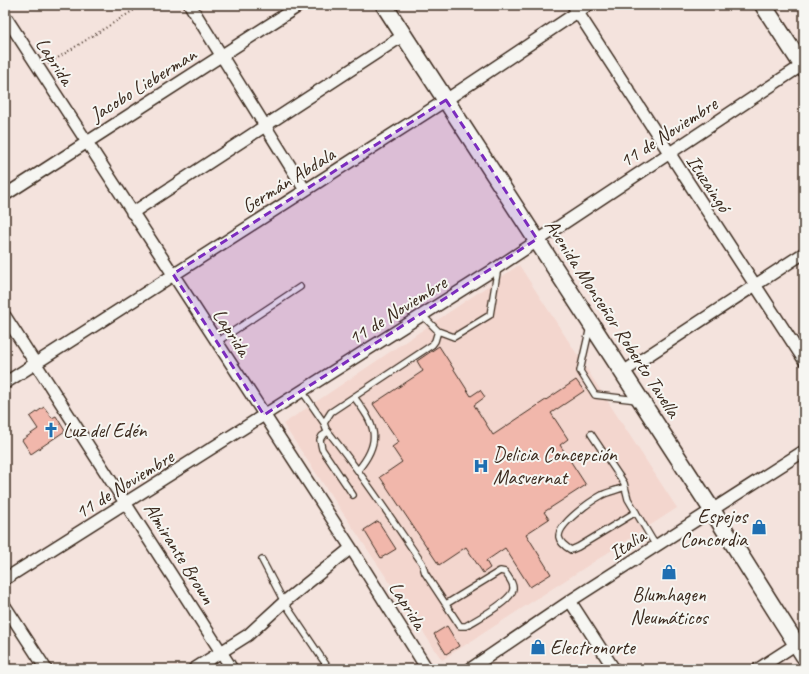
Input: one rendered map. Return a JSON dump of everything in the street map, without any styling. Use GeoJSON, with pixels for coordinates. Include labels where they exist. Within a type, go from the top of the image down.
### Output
{"type":"FeatureCollection","features":[{"type":"Feature","properties":{"kind":"main road","name":"Avenida Monseñor Roberto Tavella"},"geometry":{"type":"LineString","coordinates":[[384,5],[802,646]]}},
{"type":"Feature","properties":{"kind":"main road"},"geometry":{"type":"LineString","coordinates":[[763,5],[803,66]]}},
{"type":"Feature","properties":{"kind":"street"},"geometry":{"type":"LineString","coordinates":[[190,5],[305,190]]}},
{"type":"Feature","properties":{"kind":"street","name":"Jacobo Lieberman"},"geometry":{"type":"LineString","coordinates":[[5,195],[300,5]]}},
{"type":"Feature","properties":{"kind":"street","name":"Germán Abdala"},"geometry":{"type":"LineString","coordinates":[[5,383],[446,100],[575,8],[588,5]]}},
{"type":"Feature","properties":{"kind":"street","name":"Ituzaingó"},"geometry":{"type":"LineString","coordinates":[[575,8],[668,154],[804,360]]}},
{"type":"Feature","properties":{"kind":"street","name":"Laprida"},"geometry":{"type":"LineString","coordinates":[[5,16],[351,548],[427,669]]}},
{"type":"Feature","properties":{"kind":"street"},"geometry":{"type":"LineString","coordinates":[[132,213],[404,35]]}},
{"type":"Feature","properties":{"kind":"street","name":"11 de Noviembre"},"geometry":{"type":"LineString","coordinates":[[5,579],[498,267],[803,66]]}},
{"type":"Feature","properties":{"kind":"street"},"geometry":{"type":"LineString","coordinates":[[623,372],[804,252]]}},
{"type":"Feature","properties":{"kind":"street","name":"Almirante Brown"},"geometry":{"type":"LineString","coordinates":[[5,316],[127,503],[232,669]]}},
{"type":"Feature","properties":{"kind":"street","name":"Italia"},"geometry":{"type":"LineString","coordinates":[[470,669],[570,601],[804,451]]}},
{"type":"Feature","properties":{"kind":"street"},"geometry":{"type":"LineString","coordinates":[[194,669],[248,635],[284,602],[351,548]]}},
{"type":"Feature","properties":{"kind":"street"},"geometry":{"type":"LineString","coordinates":[[570,601],[614,669]]}},
{"type":"Feature","properties":{"kind":"street"},"geometry":{"type":"LineString","coordinates":[[5,606],[46,669]]}},
{"type":"Feature","properties":{"kind":"street"},"geometry":{"type":"LineString","coordinates":[[758,669],[802,646]]}},
{"type":"Feature","properties":{"kind":"lane"},"geometry":{"type":"LineString","coordinates":[[422,315],[438,332],[454,337],[490,315],[498,267]]}},
{"type":"Feature","properties":{"kind":"lane"},"geometry":{"type":"LineString","coordinates":[[217,342],[300,287]]}},
{"type":"Feature","properties":{"kind":"lane"},"geometry":{"type":"LineString","coordinates":[[591,323],[580,372],[595,395],[641,400]]}},
{"type":"Feature","properties":{"kind":"lane"},"geometry":{"type":"LineString","coordinates":[[324,423],[331,412],[432,345],[438,332]]}},
{"type":"Feature","properties":{"kind":"lane"},"geometry":{"type":"LineString","coordinates":[[302,391],[324,423],[328,432],[358,470],[422,563],[425,573],[460,626],[466,626],[509,598],[513,589],[513,584],[505,572],[500,571],[446,604]]}},
{"type":"Feature","properties":{"kind":"lane"},"geometry":{"type":"LineString","coordinates":[[354,397],[370,418],[373,427],[371,453],[358,470]]}},
{"type":"Feature","properties":{"kind":"lane"},"geometry":{"type":"LineString","coordinates":[[328,432],[322,436],[320,440],[322,449],[353,495]]}},
{"type":"Feature","properties":{"kind":"lane"},"geometry":{"type":"LineString","coordinates":[[591,434],[624,483],[628,499],[656,546]]}},
{"type":"Feature","properties":{"kind":"lane"},"geometry":{"type":"LineString","coordinates":[[625,487],[603,494],[571,516],[559,532],[559,538],[565,546],[571,550],[636,512]]}},
{"type":"Feature","properties":{"kind":"lane"},"geometry":{"type":"LineString","coordinates":[[262,560],[284,602],[329,669]]}},
{"type":"Feature","properties":{"kind":"path"},"geometry":{"type":"LineString","coordinates":[[39,70],[142,5]]}},
{"type":"Feature","properties":{"kind":"highlighted area"},"geometry":{"type":"Polygon","coordinates":[[[446,100],[537,239],[264,415],[173,274],[446,100]]]}},
{"type":"Feature","properties":{"kind":"shaded area","name":"Delicia Concepción Masvernat"},"geometry":{"type":"Polygon","coordinates":[[[519,265],[677,508],[442,660],[283,424],[519,265]]]}},
{"type":"Feature","properties":{"kind":"building"},"geometry":{"type":"Polygon","coordinates":[[[439,346],[471,396],[480,390],[485,397],[474,405],[493,435],[576,380],[584,391],[551,413],[568,439],[560,445],[586,485],[544,512],[549,519],[526,534],[551,574],[530,587],[505,548],[486,561],[490,568],[483,573],[466,547],[439,565],[380,477],[402,462],[392,447],[399,442],[373,404],[423,371],[417,361],[439,346]]]}},
{"type":"Feature","properties":{"kind":"building","name":"Luz del Edén"},"geometry":{"type":"Polygon","coordinates":[[[44,407],[52,418],[56,416],[65,431],[31,454],[22,440],[38,429],[30,417],[44,407]]]}},
{"type":"Feature","properties":{"kind":"building"},"geometry":{"type":"Polygon","coordinates":[[[378,521],[396,549],[381,558],[364,530],[378,521]]]}},
{"type":"Feature","properties":{"kind":"building"},"geometry":{"type":"Polygon","coordinates":[[[447,626],[459,646],[446,654],[434,634],[447,626]]]}},
{"type":"Feature","properties":{"kind":"place","name":"Luz del Edén"},"geometry":{"type":"Point","coordinates":[51,430]}},
{"type":"Feature","properties":{"kind":"place","name":"Delicia Concepción Masvernat"},"geometry":{"type":"Point","coordinates":[481,466]}},
{"type":"Feature","properties":{"kind":"place","name":"Espejos Concordia"},"geometry":{"type":"Point","coordinates":[759,527]}},
{"type":"Feature","properties":{"kind":"place","name":"Blumhagen Neumáticos"},"geometry":{"type":"Point","coordinates":[669,572]}},
{"type":"Feature","properties":{"kind":"place","name":"Electronorte"},"geometry":{"type":"Point","coordinates":[538,647]}}]}
